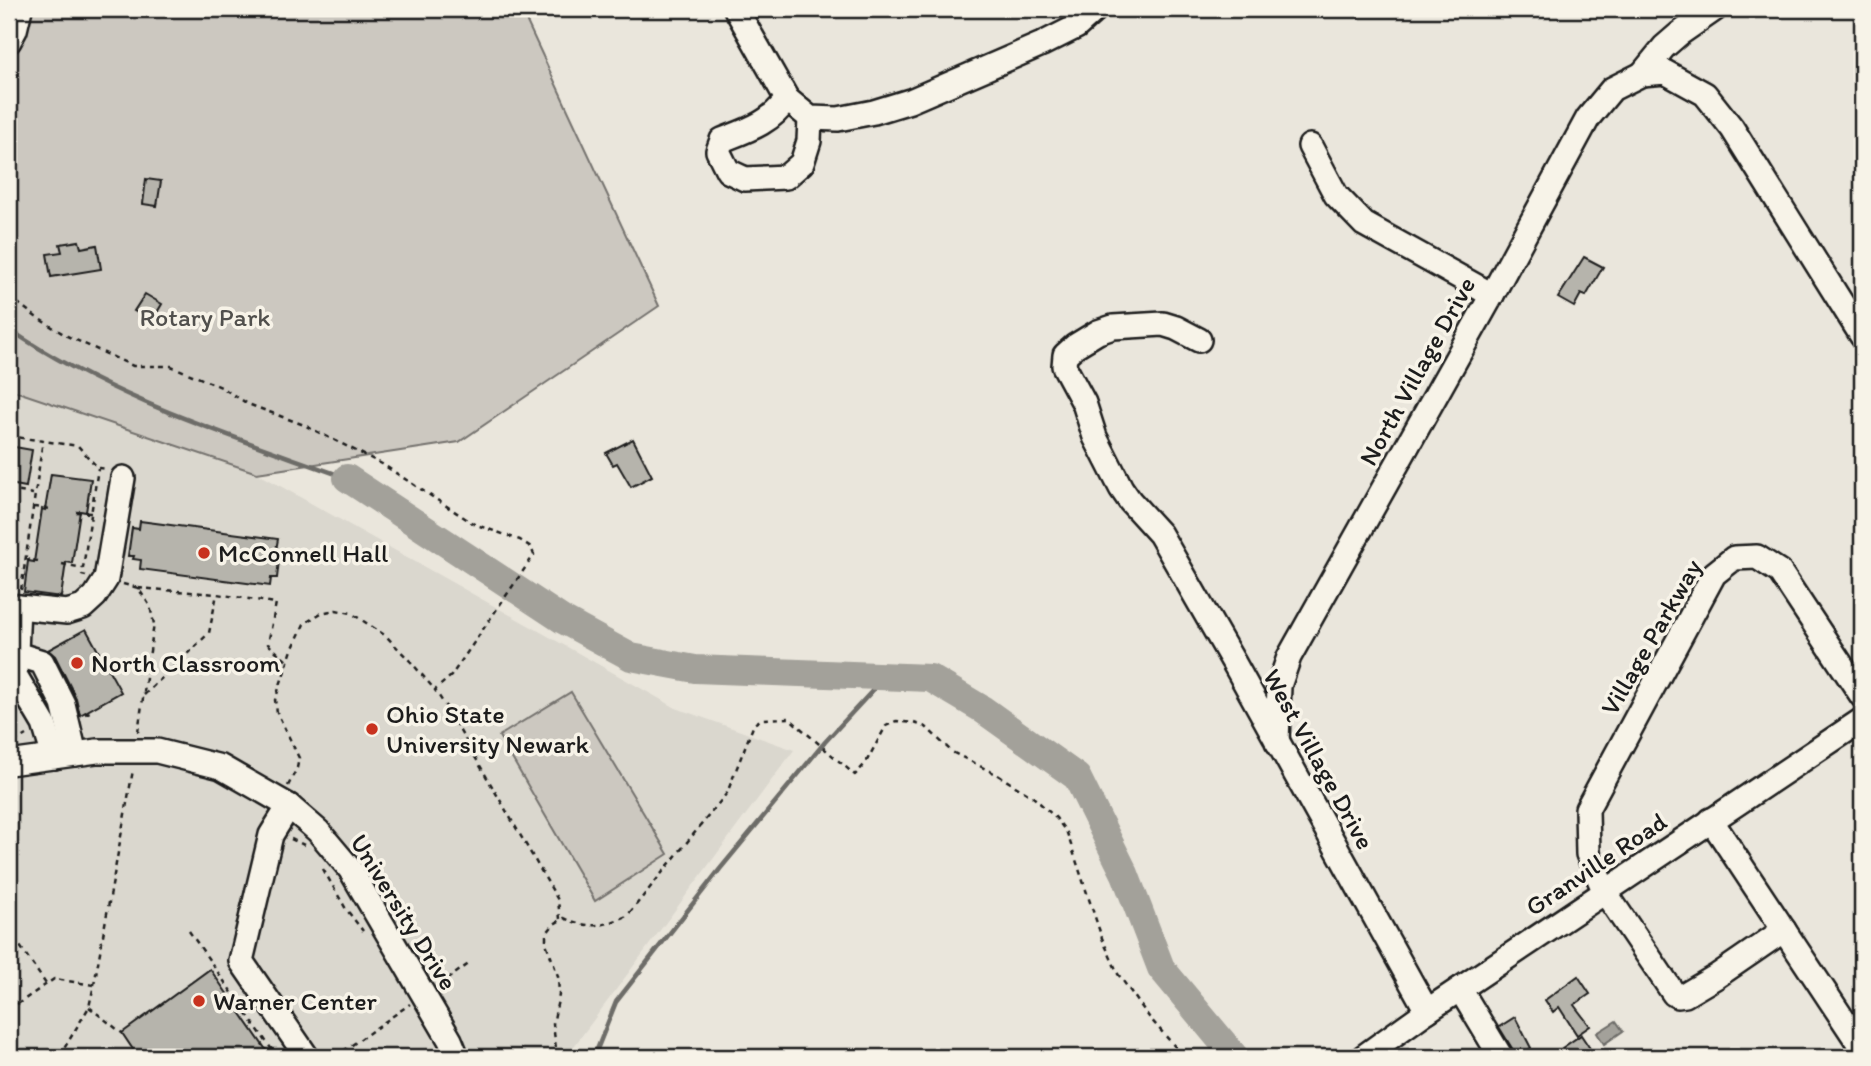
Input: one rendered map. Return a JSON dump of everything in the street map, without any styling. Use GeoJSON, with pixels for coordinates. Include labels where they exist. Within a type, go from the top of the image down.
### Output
{"type":"FeatureCollection","features":[{"type":"Feature","properties":{"kind":"street"},"geometry":{"type":"LineString","coordinates":[[9,41],[20,9]]}},
{"type":"Feature","properties":{"kind":"street"},"geometry":{"type":"LineString","coordinates":[[736,9],[787,99],[810,118],[838,119],[910,101],[1042,44],[1076,27],[1096,9]]}},
{"type":"Feature","properties":{"kind":"street"},"geometry":{"type":"LineString","coordinates":[[1642,74],[1664,47],[1715,9]]}},
{"type":"Feature","properties":{"kind":"street","name":"North Village Drive"},"geometry":{"type":"LineString","coordinates":[[1277,742],[1279,686],[1289,657],[1588,118],[1612,89],[1642,74],[1665,72],[1705,94],[1732,128],[1862,335]]}},
{"type":"Feature","properties":{"kind":"street"},"geometry":{"type":"LineString","coordinates":[[787,99],[779,111],[761,124],[722,140],[718,151],[728,171],[745,179],[786,177],[802,163],[809,141],[810,118]]}},
{"type":"Feature","properties":{"kind":"street"},"geometry":{"type":"LineString","coordinates":[[1310,146],[1336,195],[1364,224],[1492,295]]}},
{"type":"Feature","properties":{"kind":"street","name":"West Village Drive"},"geometry":{"type":"LineString","coordinates":[[1199,340],[1163,324],[1113,327],[1098,332],[1075,346],[1065,355],[1063,366],[1084,403],[1109,466],[1130,501],[1160,534],[1427,1011]]}},
{"type":"Feature","properties":{"kind":"street"},"geometry":{"type":"LineString","coordinates":[[64,756],[15,676],[14,606],[67,612],[83,607],[95,596],[106,579],[118,474]]}},
{"type":"Feature","properties":{"kind":"street","name":"Village Parkway"},"geometry":{"type":"LineString","coordinates":[[1784,930],[1685,995],[1674,994],[1605,892],[1588,854],[1587,809],[1714,574],[1734,558],[1757,557],[1780,572],[1862,696]]}},
{"type":"Feature","properties":{"kind":"street","name":"Granville Road"},"geometry":{"type":"LineString","coordinates":[[1363,1057],[1427,1011],[1862,720]]}},
{"type":"Feature","properties":{"kind":"street","name":"University Drive"},"geometry":{"type":"LineString","coordinates":[[9,763],[97,751],[156,751],[221,767],[289,806],[318,831],[350,869],[450,1040],[457,1057]]}},
{"type":"Feature","properties":{"kind":"street"},"geometry":{"type":"LineString","coordinates":[[289,806],[271,835],[241,961],[307,1057]]}},
{"type":"Feature","properties":{"kind":"street"},"geometry":{"type":"LineString","coordinates":[[1711,820],[1862,1048]]}},
{"type":"Feature","properties":{"kind":"street"},"geometry":{"type":"LineString","coordinates":[[1460,989],[1501,1057]]}},
{"type":"Feature","properties":{"kind":"path"},"geometry":{"type":"LineString","coordinates":[[9,296],[67,337],[133,366],[171,366],[221,387],[248,404],[304,425],[382,464],[474,524],[520,540],[531,547],[534,555],[451,676],[435,690]]}},
{"type":"Feature","properties":{"kind":"path"},"geometry":{"type":"LineString","coordinates":[[9,436],[78,446],[98,468],[118,474]]}},
{"type":"Feature","properties":{"kind":"path"},"geometry":{"type":"LineString","coordinates":[[14,606],[25,559],[43,440]]}},
{"type":"Feature","properties":{"kind":"path"},"geometry":{"type":"LineString","coordinates":[[82,575],[98,468]]}},
{"type":"Feature","properties":{"kind":"path"},"geometry":{"type":"LineString","coordinates":[[9,490],[35,494]]}},
{"type":"Feature","properties":{"kind":"path"},"geometry":{"type":"LineString","coordinates":[[33,507],[51,509]]}},
{"type":"Feature","properties":{"kind":"path"},"geometry":{"type":"LineString","coordinates":[[76,512],[91,513]]}},
{"type":"Feature","properties":{"kind":"path"},"geometry":{"type":"LineString","coordinates":[[25,559],[38,561]]}},
{"type":"Feature","properties":{"kind":"path"},"geometry":{"type":"LineString","coordinates":[[62,564],[83,568]]}},
{"type":"Feature","properties":{"kind":"path"},"geometry":{"type":"LineString","coordinates":[[106,579],[138,588],[217,594],[275,603],[268,644],[288,662]]}},
{"type":"Feature","properties":{"kind":"path"},"geometry":{"type":"LineString","coordinates":[[137,737],[154,624],[150,606],[138,588]]}},
{"type":"Feature","properties":{"kind":"path"},"geometry":{"type":"LineString","coordinates":[[144,695],[209,633],[217,594]]}},
{"type":"Feature","properties":{"kind":"path"},"geometry":{"type":"LineString","coordinates":[[289,806],[287,788],[299,758],[275,700],[304,624],[321,614],[336,610],[351,613],[386,636],[435,690],[558,901],[560,920]]}},
{"type":"Feature","properties":{"kind":"path"},"geometry":{"type":"LineString","coordinates":[[557,1057],[553,1024],[559,995],[558,976],[546,943],[546,934],[554,923],[564,918],[580,925],[608,924],[627,916],[727,793],[754,724],[762,719],[789,718],[855,775],[865,764],[887,726],[896,721],[914,723],[926,727],[952,752],[996,774],[1033,797],[1067,832],[1102,938],[1118,974],[1149,1017],[1184,1057]]}},
{"type":"Feature","properties":{"kind":"path"},"geometry":{"type":"LineString","coordinates":[[59,1057],[89,1007],[135,759]]}},
{"type":"Feature","properties":{"kind":"path"},"geometry":{"type":"LineString","coordinates":[[273,831],[310,850]]}},
{"type":"Feature","properties":{"kind":"path"},"geometry":{"type":"LineString","coordinates":[[320,864],[346,909],[364,932]]}},
{"type":"Feature","properties":{"kind":"path"},"geometry":{"type":"LineString","coordinates":[[9,930],[46,984]]}},
{"type":"Feature","properties":{"kind":"path"},"geometry":{"type":"LineString","coordinates":[[189,931],[277,1057]]}},
{"type":"Feature","properties":{"kind":"path"},"geometry":{"type":"LineString","coordinates":[[335,1057],[470,964]]}},
{"type":"Feature","properties":{"kind":"path"},"geometry":{"type":"LineString","coordinates":[[9,1008],[54,979],[94,985]]}},
{"type":"Feature","properties":{"kind":"path"},"geometry":{"type":"LineString","coordinates":[[89,1007],[122,1033]]}},
{"type":"Feature","properties":{"kind":"path"},"geometry":{"type":"LineString","coordinates":[[9,1052],[35,1057]]}},
{"type":"Feature","properties":{"kind":"shaded area","name":"Ohio State University Newark"},"geometry":{"type":"Polygon","coordinates":[[[9,389],[257,473],[676,708],[794,750],[566,1057],[9,1057],[9,389]]]}},
{"type":"Feature","properties":{"kind":"shaded area"},"geometry":{"type":"Polygon","coordinates":[[[1616,1021],[1623,1031],[1604,1044],[1597,1033],[1616,1021]]]}},
{"type":"Feature","properties":{"kind":"green space","name":"Rotary Park"},"geometry":{"type":"Polygon","coordinates":[[[9,9],[521,9],[659,306],[459,442],[257,473],[9,389],[9,9]]]}},
{"type":"Feature","properties":{"kind":"green space"},"geometry":{"type":"Polygon","coordinates":[[[571,692],[668,854],[595,901],[499,736],[571,692]]]}},
{"type":"Feature","properties":{"kind":"building"},"geometry":{"type":"Polygon","coordinates":[[[146,179],[161,181],[157,206],[143,204],[146,179]]]}},
{"type":"Feature","properties":{"kind":"building"},"geometry":{"type":"Polygon","coordinates":[[[79,241],[81,248],[97,245],[101,269],[51,277],[47,254],[62,252],[60,244],[79,241]]]}},
{"type":"Feature","properties":{"kind":"building"},"geometry":{"type":"Polygon","coordinates":[[[1584,257],[1603,267],[1586,296],[1581,294],[1574,307],[1558,298],[1584,257]]]}},
{"type":"Feature","properties":{"kind":"building"},"geometry":{"type":"Polygon","coordinates":[[[145,294],[162,304],[152,321],[134,311],[145,294]]]}},
{"type":"Feature","properties":{"kind":"building"},"geometry":{"type":"Polygon","coordinates":[[[633,439],[652,476],[631,487],[617,463],[613,465],[606,453],[633,439]]]}},
{"type":"Feature","properties":{"kind":"building"},"geometry":{"type":"Polygon","coordinates":[[[9,446],[32,450],[26,487],[9,484],[9,446]]]}},
{"type":"Feature","properties":{"kind":"building"},"geometry":{"type":"Polygon","coordinates":[[[51,474],[91,479],[86,512],[80,511],[72,563],[66,562],[61,597],[24,592],[28,561],[34,562],[42,509],[45,510],[51,474]]]}},
{"type":"Feature","properties":{"kind":"building","name":"McConnell Hall"},"geometry":{"type":"Polygon","coordinates":[[[140,521],[278,539],[276,550],[280,551],[277,578],[271,578],[270,586],[140,569],[141,560],[128,556],[132,528],[139,529],[140,521]]]}},
{"type":"Feature","properties":{"kind":"building","name":"North Classroom"},"geometry":{"type":"Polygon","coordinates":[[[86,629],[121,692],[80,715],[76,698],[55,656],[48,650],[86,629]]]}},
{"type":"Feature","properties":{"kind":"building","name":"Warner Center"},"geometry":{"type":"Polygon","coordinates":[[[210,969],[271,1057],[138,1057],[122,1033],[210,969]]]}},
{"type":"Feature","properties":{"kind":"building"},"geometry":{"type":"Polygon","coordinates":[[[1578,976],[1590,994],[1574,1005],[1590,1026],[1577,1035],[1559,1007],[1553,1012],[1545,1000],[1578,976]]]}},
{"type":"Feature","properties":{"kind":"building"},"geometry":{"type":"Polygon","coordinates":[[[1515,1017],[1531,1048],[1517,1057],[1499,1027],[1515,1017]]]}},
{"type":"Feature","properties":{"kind":"building"},"geometry":{"type":"Polygon","coordinates":[[[1581,1035],[1591,1050],[1581,1057],[1568,1057],[1562,1048],[1581,1035]]]}},
{"type":"Feature","properties":{"kind":"waterway"},"geometry":{"type":"LineString","coordinates":[[9,329],[48,354],[130,396],[216,431],[347,478]]}},
{"type":"Feature","properties":{"kind":"waterway"},"geometry":{"type":"LineString","coordinates":[[347,478],[563,620],[631,657],[695,669],[930,678],[982,709],[1077,777],[1125,874],[1161,968],[1235,1057]]}},
{"type":"Feature","properties":{"kind":"waterway"},"geometry":{"type":"LineString","coordinates":[[594,1057],[616,1002],[720,869],[825,742],[886,676]]}},
{"type":"Feature","properties":{"kind":"place","name":"McConnell Hall"},"geometry":{"type":"Point","coordinates":[204,553]}},
{"type":"Feature","properties":{"kind":"place","name":"North Classroom"},"geometry":{"type":"Point","coordinates":[77,663]}},
{"type":"Feature","properties":{"kind":"place","name":"Ohio State University Newark"},"geometry":{"type":"Point","coordinates":[372,729]}},
{"type":"Feature","properties":{"kind":"place","name":"Warner Center"},"geometry":{"type":"Point","coordinates":[199,1001]}}]}
